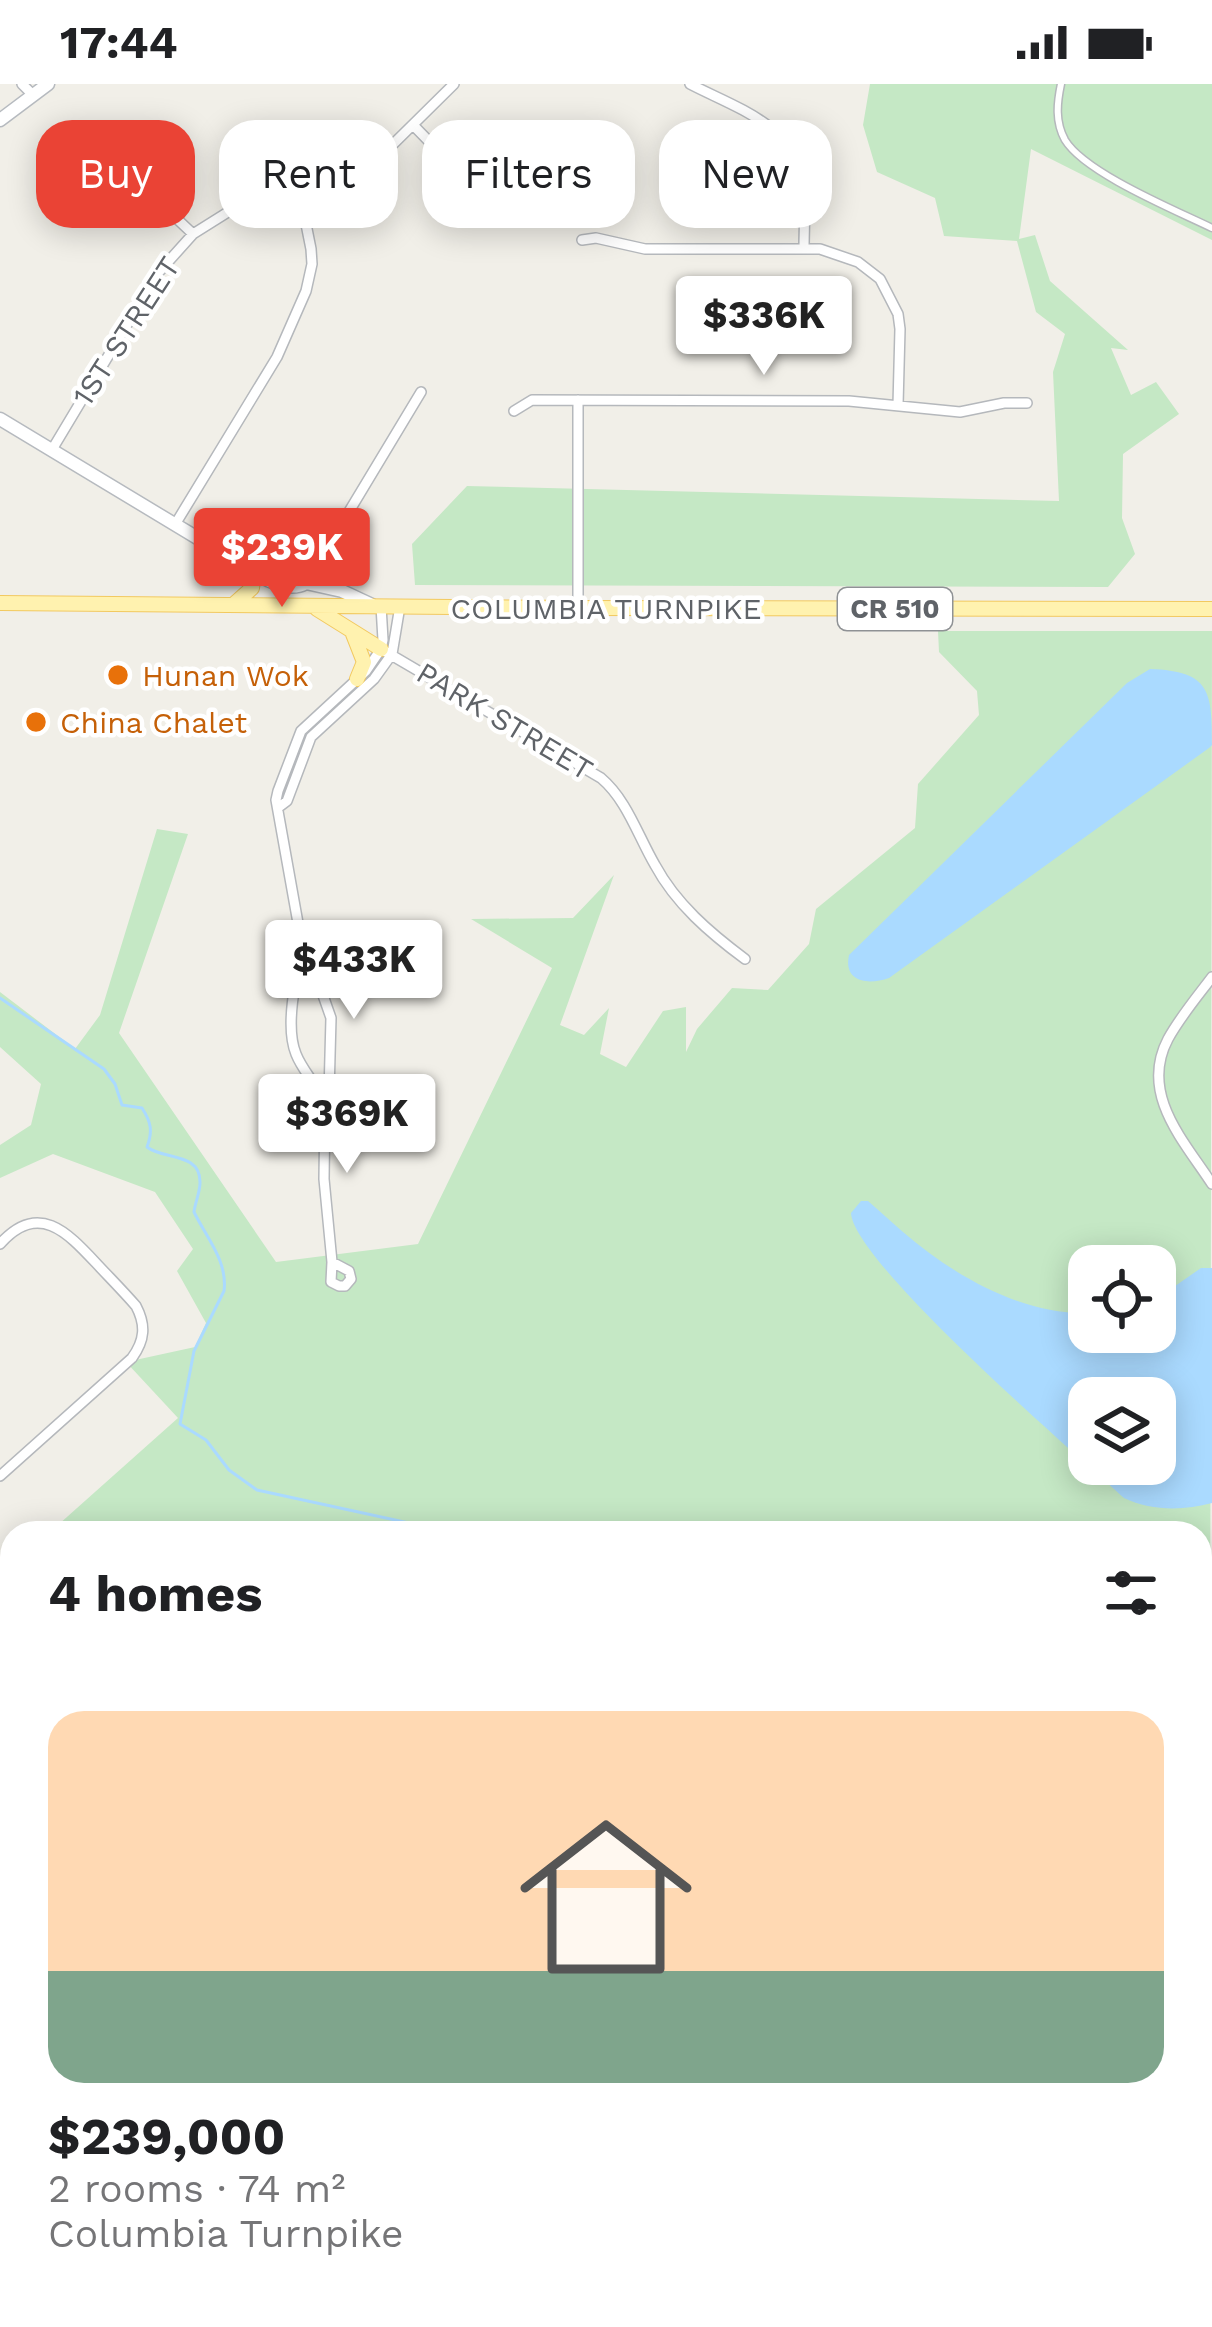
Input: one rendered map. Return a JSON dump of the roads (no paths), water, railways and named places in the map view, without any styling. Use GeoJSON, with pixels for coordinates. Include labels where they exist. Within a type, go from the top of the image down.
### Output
{"type":"FeatureCollection","features":[{"type":"Feature","properties":{"kind":"main road"},"geometry":{"type":"LineString","coordinates":[[0,120],[48,84]]}},
{"type":"Feature","properties":{"kind":"main road"},"geometry":{"type":"LineString","coordinates":[[0,419],[254,574],[295,588],[306,583]]}},
{"type":"Feature","properties":{"kind":"main road"},"geometry":{"type":"LineString","coordinates":[[239,562],[378,606]]}},
{"type":"Feature","properties":{"kind":"main road"},"geometry":{"type":"LineString","coordinates":[[233,605],[252,588],[254,574]]}},
{"type":"Feature","properties":{"kind":"main road","name":"COLUMBIA TURNPIKE"},"geometry":{"type":"LineString","coordinates":[[0,603],[1212,609]]}},
{"type":"Feature","properties":{"kind":"main road"},"geometry":{"type":"LineString","coordinates":[[312,606],[386,652]]}},
{"type":"Feature","properties":{"kind":"main road"},"geometry":{"type":"LineString","coordinates":[[350,629],[364,662],[357,679]]}},
{"type":"Feature","properties":{"kind":"street"},"geometry":{"type":"LineString","coordinates":[[22,84],[33,95]]}},
{"type":"Feature","properties":{"kind":"street","name":"1ST STREET"},"geometry":{"type":"LineString","coordinates":[[398,142],[454,84]]}},
{"type":"Feature","properties":{"kind":"street"},"geometry":{"type":"LineString","coordinates":[[690,84],[767,124],[791,148],[804,187],[804,249]]}},
{"type":"Feature","properties":{"kind":"street"},"geometry":{"type":"LineString","coordinates":[[1061,84],[1057,119],[1066,142],[1085,161],[1212,228]]}},
{"type":"Feature","properties":{"kind":"street"},"geometry":{"type":"LineString","coordinates":[[414,126],[422,134]]}},
{"type":"Feature","properties":{"kind":"street","name":"1ST STREET"},"geometry":{"type":"LineString","coordinates":[[52,448],[158,273],[193,234],[219,218]]}},
{"type":"Feature","properties":{"kind":"street"},"geometry":{"type":"LineString","coordinates":[[187,228],[193,234]]}},
{"type":"Feature","properties":{"kind":"street"},"geometry":{"type":"LineString","coordinates":[[176,524],[277,357],[306,291],[312,264],[306,228]]}},
{"type":"Feature","properties":{"kind":"street"},"geometry":{"type":"LineString","coordinates":[[582,240],[596,238],[645,249],[830,250],[858,262],[888,290],[898,314],[898,405]]}},
{"type":"Feature","properties":{"kind":"street"},"geometry":{"type":"LineString","coordinates":[[306,583],[421,392]]}},
{"type":"Feature","properties":{"kind":"street"},"geometry":{"type":"LineString","coordinates":[[514,411],[532,400],[849,400],[960,412],[1027,403]]}},
{"type":"Feature","properties":{"kind":"street"},"geometry":{"type":"LineString","coordinates":[[578,400],[578,608]]}},
{"type":"Feature","properties":{"kind":"street","name":"PARK STREET"},"geometry":{"type":"LineString","coordinates":[[378,606],[386,652],[611,786],[673,892],[702,924],[746,959]]}},
{"type":"Feature","properties":{"kind":"street","name":"PARK STREET"},"geometry":{"type":"LineString","coordinates":[[386,652],[400,606]]}},
{"type":"Feature","properties":{"kind":"street"},"geometry":{"type":"LineString","coordinates":[[325,1107],[295,1053],[292,1038],[290,1025],[303,951],[276,800],[295,741],[308,721],[386,652]]}},
{"type":"Feature","properties":{"kind":"street"},"geometry":{"type":"LineString","coordinates":[[280,808],[287,801],[311,737],[374,679],[386,652]]}},
{"type":"Feature","properties":{"kind":"street"},"geometry":{"type":"LineString","coordinates":[[303,951],[331,1018],[325,1191],[332,1262]]}},
{"type":"Feature","properties":{"kind":"street"},"geometry":{"type":"LineString","coordinates":[[1212,977],[1166,1042],[1158,1082],[1170,1121],[1212,1184]]}},
{"type":"Feature","properties":{"kind":"street"},"geometry":{"type":"LineString","coordinates":[[0,1244],[13,1231],[33,1223],[68,1233],[136,1306],[143,1324],[142,1339],[132,1358],[0,1476]]}},
{"type":"Feature","properties":{"kind":"water"},"geometry":{"type":"Polygon","coordinates":[[[1150,669],[1185,674],[1204,688],[1211,711],[1212,745],[889,978],[866,981],[854,976],[849,955],[1127,683],[1150,669]]]}},
{"type":"Feature","properties":{"kind":"water"},"geometry":{"type":"Polygon","coordinates":[[[861,1201],[868,1201],[966,1277],[1013,1300],[1068,1312],[1068,1353],[1176,1353],[1176,1285],[1201,1268],[1212,1268],[1212,1503],[1167,1508],[1145,1505],[1124,1498],[1110,1485],[1176,1485],[1176,1377],[1068,1377],[1068,1448],[926,1314],[862,1238],[851,1213],[861,1201]]]}},
{"type":"Feature","properties":{"kind":"waterway"},"geometry":{"type":"LineString","coordinates":[[0,998],[104,1069],[122,1105],[142,1108],[145,1113],[150,1131],[147,1147],[188,1161],[199,1173],[194,1212],[219,1259],[224,1291],[194,1351],[180,1424],[206,1440],[229,1470],[257,1490],[400,1521]]}},
{"type":"Feature","properties":{"kind":"place","name":"Hunan Wok"},"geometry":{"type":"Point","coordinates":[118,675]}},
{"type":"Feature","properties":{"kind":"place","name":"China Chalet"},"geometry":{"type":"Point","coordinates":[36,722]}}]}
